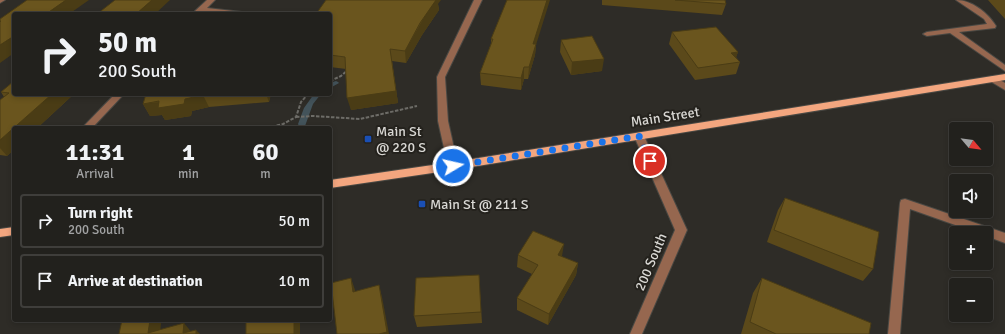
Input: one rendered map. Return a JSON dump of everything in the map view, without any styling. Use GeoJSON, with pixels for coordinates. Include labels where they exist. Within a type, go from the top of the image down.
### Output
{"type":"FeatureCollection","features":[{"type":"Feature","properties":{"kind":"main road","name":"Main Street"},"geometry":{"type":"LineString","coordinates":[[332,184],[453,166],[1005,77]]}},
{"type":"Feature","properties":{"kind":"main road"},"geometry":{"type":"LineString","coordinates":[[0,233],[12,231]]}},
{"type":"Feature","properties":{"kind":"street"},"geometry":{"type":"LineString","coordinates":[[199,12],[211,0]]}},
{"type":"Feature","properties":{"kind":"street"},"geometry":{"type":"LineString","coordinates":[[453,166],[443,121],[441,77],[478,0]]}},
{"type":"Feature","properties":{"kind":"street"},"geometry":{"type":"LineString","coordinates":[[927,34],[992,26],[987,18],[960,0]]}},
{"type":"Feature","properties":{"kind":"street"},"geometry":{"type":"LineString","coordinates":[[952,31],[1005,69]]}},
{"type":"Feature","properties":{"kind":"street"},"geometry":{"type":"LineString","coordinates":[[993,79],[1005,87]]}},
{"type":"Feature","properties":{"kind":"street"},"geometry":{"type":"LineString","coordinates":[[89,126],[118,96]]}},
{"type":"Feature","properties":{"kind":"street","name":"200 South"},"geometry":{"type":"LineString","coordinates":[[636,334],[681,230],[639,136]]}},
{"type":"Feature","properties":{"kind":"street"},"geometry":{"type":"LineString","coordinates":[[894,334],[905,203],[1005,238]]}},
{"type":"Feature","properties":{"kind":"path"},"geometry":{"type":"LineString","coordinates":[[332,80],[341,76],[352,64]]}},
{"type":"Feature","properties":{"kind":"path"},"geometry":{"type":"LineString","coordinates":[[296,117],[301,102],[306,96]]}},
{"type":"Feature","properties":{"kind":"path"},"geometry":{"type":"LineString","coordinates":[[274,126],[283,124],[296,117],[310,114],[360,119],[392,112],[404,107],[417,106]]}},
{"type":"Feature","properties":{"kind":"building"},"geometry":{"type":"Polygon","coordinates":[[[27,0],[66,0],[49,12],[12,12],[12,37],[0,45],[0,19],[27,0]]]}},
{"type":"Feature","properties":{"kind":"building"},"geometry":{"type":"Polygon","coordinates":[[[115,0],[152,0],[138,12],[100,12],[115,0]]]}},
{"type":"Feature","properties":{"kind":"building"},"geometry":{"type":"Polygon","coordinates":[[[326,0],[436,0],[420,23],[405,51],[390,49],[396,91],[347,98],[345,57],[332,55],[332,12],[317,12],[326,0]]]}},
{"type":"Feature","properties":{"kind":"building"},"geometry":{"type":"Polygon","coordinates":[[[507,0],[547,0],[533,44],[536,44],[529,67],[524,67],[521,78],[480,73],[493,39],[491,39],[507,0]]]}},
{"type":"Feature","properties":{"kind":"building"},"geometry":{"type":"Polygon","coordinates":[[[675,0],[725,0],[726,4],[675,0]]]}},
{"type":"Feature","properties":{"kind":"building"},"geometry":{"type":"Polygon","coordinates":[[[716,27],[738,52],[731,53],[740,62],[698,68],[672,32],[716,27]]]}},
{"type":"Feature","properties":{"kind":"building"},"geometry":{"type":"Polygon","coordinates":[[[592,36],[604,59],[572,62],[561,40],[592,36]]]}},
{"type":"Feature","properties":{"kind":"building"},"geometry":{"type":"Polygon","coordinates":[[[12,83],[12,96],[50,96],[16,126],[12,126],[12,129],[0,140],[0,100],[9,93],[1,92],[12,83]]]}},
{"type":"Feature","properties":{"kind":"building"},"geometry":{"type":"Polygon","coordinates":[[[145,96],[198,96],[185,99],[184,104],[158,108],[159,101],[143,104],[145,96]]]}},
{"type":"Feature","properties":{"kind":"building"},"geometry":{"type":"Polygon","coordinates":[[[785,198],[879,232],[873,269],[774,230],[785,198]]]}},
{"type":"Feature","properties":{"kind":"building"},"geometry":{"type":"Polygon","coordinates":[[[533,231],[564,244],[558,255],[578,263],[549,314],[517,298],[538,265],[518,255],[533,231]]]}},
{"type":"Feature","properties":{"kind":"building"},"geometry":{"type":"Polygon","coordinates":[[[479,275],[481,312],[414,316],[416,278],[479,275]]]}},
{"type":"Feature","properties":{"kind":"building"},"geometry":{"type":"Polygon","coordinates":[[[351,278],[353,292],[379,285],[387,332],[379,334],[337,334],[332,283],[351,278]]]}},
{"type":"Feature","properties":{"kind":"building"},"geometry":{"type":"Polygon","coordinates":[[[762,278],[871,323],[869,334],[776,334],[750,322],[762,278]]]}},
{"type":"Feature","properties":{"kind":"building"},"geometry":{"type":"Polygon","coordinates":[[[122,322],[150,322],[148,333],[184,323],[183,333],[196,330],[196,334],[119,334],[122,322]]]}},
{"type":"Feature","properties":{"kind":"building"},"geometry":{"type":"Polygon","coordinates":[[[246,322],[294,322],[294,334],[246,334],[246,322]]]}},
{"type":"Feature","properties":{"kind":"waterway"},"geometry":{"type":"LineString","coordinates":[[332,85],[336,83]]}},
{"type":"Feature","properties":{"kind":"waterway"},"geometry":{"type":"LineString","coordinates":[[302,124],[307,108],[316,96]]}},
{"type":"Feature","properties":{"kind":"place","name":"Main St @ 220 S"},"geometry":{"type":"Point","coordinates":[368,139]}},
{"type":"Feature","properties":{"kind":"place","name":"Main St @ 211 S"},"geometry":{"type":"Point","coordinates":[422,204]}},
{"type":"Feature","properties":{"kind":"route"},"geometry":{"type":"LineString","coordinates":[[453,166],[639,136],[650,161]]}}]}
